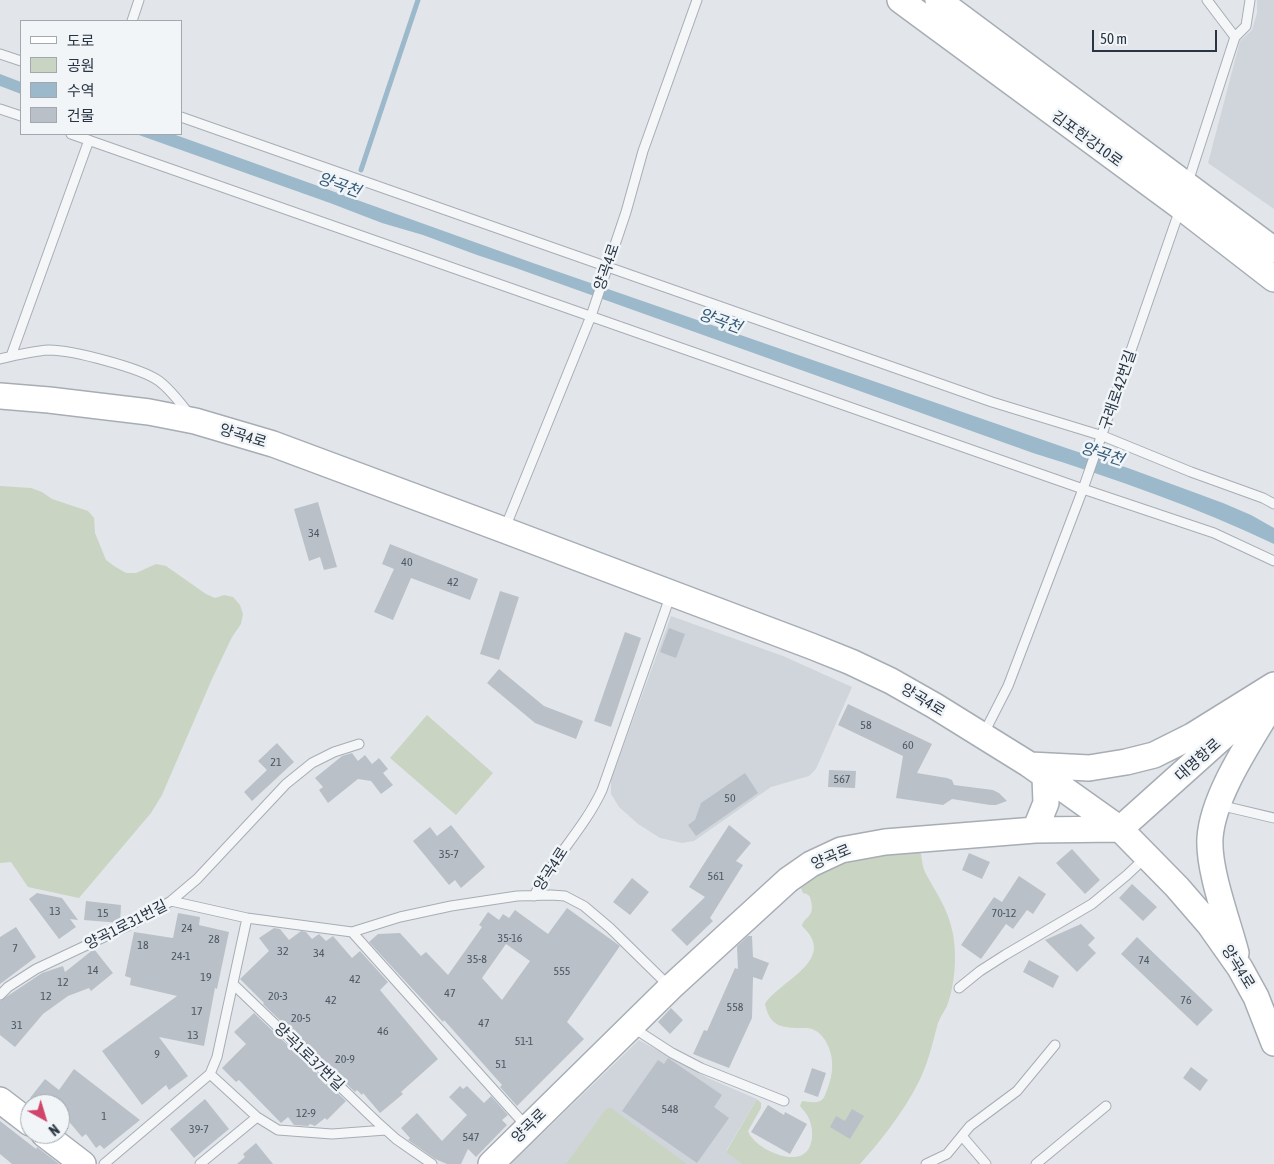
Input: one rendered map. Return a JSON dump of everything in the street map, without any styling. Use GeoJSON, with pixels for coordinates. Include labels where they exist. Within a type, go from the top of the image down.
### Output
{"type":"FeatureCollection","features":[{"type":"Feature","properties":{"kind":"street","name":"김포한강10로"},"geometry":{"type":"LineString","coordinates":[[900,0],[1184,196],[1274,250]]}},
{"type":"Feature","properties":{"kind":"street","name":"김포한강10로"},"geometry":{"type":"LineString","coordinates":[[938,0],[1184,196],[1274,279]]}},
{"type":"Feature","properties":{"kind":"street","name":"양곡4로"},"geometry":{"type":"LineString","coordinates":[[0,396],[149,412],[195,421],[273,444],[851,662],[891,681],[935,706],[1037,771],[1120,829],[1148,855],[1209,924],[1240,968],[1256,997],[1274,1043]]}},
{"type":"Feature","properties":{"kind":"street"},"geometry":{"type":"LineString","coordinates":[[1035,830],[1046,802],[1037,771],[1089,768],[1154,755],[1192,736],[1274,685]]}},
{"type":"Feature","properties":{"kind":"street","name":"대명항로"},"geometry":{"type":"LineString","coordinates":[[1120,829],[1274,689]]}},
{"type":"Feature","properties":{"kind":"street"},"geometry":{"type":"LineString","coordinates":[[1240,968],[1216,880],[1210,838],[1218,804],[1274,701]]}},
{"type":"Feature","properties":{"kind":"street","name":"양곡로"},"geometry":{"type":"LineString","coordinates":[[491,1164],[671,988],[788,880],[811,864],[841,850],[885,842],[1035,830],[1120,829]]}},
{"type":"Feature","properties":{"kind":"street"},"geometry":{"type":"LineString","coordinates":[[0,1100],[20,1115]]}},
{"type":"Feature","properties":{"kind":"street"},"geometry":{"type":"LineString","coordinates":[[57,1144],[82,1164]]}},
{"type":"Feature","properties":{"kind":"lane"},"geometry":{"type":"LineString","coordinates":[[132,20],[139,0]]}},
{"type":"Feature","properties":{"kind":"lane","name":"양곡4로"},"geometry":{"type":"LineString","coordinates":[[504,530],[591,316],[643,151],[696,0]]}},
{"type":"Feature","properties":{"kind":"lane"},"geometry":{"type":"LineString","coordinates":[[1207,0],[1236,37]]}},
{"type":"Feature","properties":{"kind":"lane","name":"구래로42번길"},"geometry":{"type":"LineString","coordinates":[[982,736],[1008,686],[1083,489],[1184,196],[1236,37],[1246,26],[1250,0]]}},
{"type":"Feature","properties":{"kind":"lane"},"geometry":{"type":"LineString","coordinates":[[0,54],[20,61]]}},
{"type":"Feature","properties":{"kind":"lane"},"geometry":{"type":"LineString","coordinates":[[0,109],[20,116]]}},
{"type":"Feature","properties":{"kind":"lane"},"geometry":{"type":"LineString","coordinates":[[182,117],[992,402],[1102,436],[1191,472],[1263,498],[1274,504]]}},
{"type":"Feature","properties":{"kind":"lane"},"geometry":{"type":"LineString","coordinates":[[74,135],[1083,489],[1214,533],[1274,562]]}},
{"type":"Feature","properties":{"kind":"lane"},"geometry":{"type":"LineString","coordinates":[[11,356],[89,140]]}},
{"type":"Feature","properties":{"kind":"lane"},"geometry":{"type":"LineString","coordinates":[[0,359],[51,350],[71,352],[136,370],[160,381],[195,421]]}},
{"type":"Feature","properties":{"kind":"lane","name":"양곡4로"},"geometry":{"type":"LineString","coordinates":[[534,896],[547,872],[589,815],[602,790],[671,594]]}},
{"type":"Feature","properties":{"kind":"lane"},"geometry":{"type":"LineString","coordinates":[[171,901],[196,879],[286,784],[312,763],[334,752],[360,744]]}},
{"type":"Feature","properties":{"kind":"lane"},"geometry":{"type":"LineString","coordinates":[[1218,804],[1274,818]]}},
{"type":"Feature","properties":{"kind":"lane"},"geometry":{"type":"LineString","coordinates":[[959,988],[1005,955],[1092,904],[1121,881],[1148,855]]}},
{"type":"Feature","properties":{"kind":"lane","name":"양곡1로31번길"},"geometry":{"type":"LineString","coordinates":[[0,995],[8,987],[36,970],[136,922],[171,901],[247,918],[352,932],[400,917],[451,906],[517,896],[566,896],[584,906],[610,928],[671,988]]}},
{"type":"Feature","properties":{"kind":"lane"},"geometry":{"type":"LineString","coordinates":[[104,1164],[210,1074],[217,1057],[247,918]]}},
{"type":"Feature","properties":{"kind":"lane"},"geometry":{"type":"LineString","coordinates":[[352,932],[528,1128]]}},
{"type":"Feature","properties":{"kind":"lane","name":"양곡1로37번길"},"geometry":{"type":"LineString","coordinates":[[233,984],[386,1130],[432,1164]]}},
{"type":"Feature","properties":{"kind":"lane"},"geometry":{"type":"LineString","coordinates":[[632,1026],[701,1068],[784,1101]]}},
{"type":"Feature","properties":{"kind":"lane"},"geometry":{"type":"LineString","coordinates":[[926,1164],[947,1154],[977,1120],[1018,1090],[1055,1045]]}},
{"type":"Feature","properties":{"kind":"lane"},"geometry":{"type":"LineString","coordinates":[[210,1074],[257,1117],[278,1130],[332,1134],[386,1130]]}},
{"type":"Feature","properties":{"kind":"lane"},"geometry":{"type":"LineString","coordinates":[[1036,1164],[1106,1106]]}},
{"type":"Feature","properties":{"kind":"lane"},"geometry":{"type":"LineString","coordinates":[[200,1164],[257,1117]]}},
{"type":"Feature","properties":{"kind":"lane"},"geometry":{"type":"LineString","coordinates":[[962,1136],[986,1164]]}},
{"type":"Feature","properties":{"kind":"shaded area"},"geometry":{"type":"Polygon","coordinates":[[[1257,0],[1274,0],[1274,209],[1208,163],[1240,41],[1252,30],[1257,13],[1257,0]]]}},
{"type":"Feature","properties":{"kind":"shaded area"},"geometry":{"type":"Polygon","coordinates":[[[671,616],[783,656],[852,687],[816,769],[809,776],[771,787],[694,841],[682,843],[660,838],[638,824],[619,807],[611,794],[611,780],[671,616]]]}},
{"type":"Feature","properties":{"kind":"shaded area"},"geometry":{"type":"Polygon","coordinates":[[[639,1040],[708,1078],[757,1099],[726,1151],[742,1164],[511,1164],[639,1040]]]}},
{"type":"Feature","properties":{"kind":"green space"},"geometry":{"type":"Polygon","coordinates":[[[0,486],[31,488],[42,492],[52,499],[88,511],[94,518],[95,533],[106,560],[114,566],[126,573],[136,573],[156,564],[166,566],[206,594],[215,598],[224,595],[233,597],[240,605],[243,614],[241,624],[232,637],[212,679],[162,795],[151,813],[79,898],[28,887],[11,862],[0,863],[0,486]]]}},
{"type":"Feature","properties":{"kind":"green space"},"geometry":{"type":"Polygon","coordinates":[[[427,715],[493,773],[456,815],[390,758],[427,715]]]}},
{"type":"Feature","properties":{"kind":"green space"},"geometry":{"type":"Polygon","coordinates":[[[920,850],[924,870],[945,909],[951,925],[955,961],[950,998],[938,1023],[931,1050],[916,1088],[894,1123],[860,1164],[742,1164],[726,1152],[757,1099],[761,1103],[761,1108],[748,1131],[751,1137],[763,1147],[779,1155],[795,1157],[806,1152],[811,1144],[812,1128],[807,1114],[800,1106],[802,1101],[819,1102],[823,1098],[828,1088],[831,1074],[831,1054],[820,1034],[810,1028],[778,1025],[770,1017],[765,1004],[772,995],[803,969],[811,959],[814,949],[812,938],[802,926],[812,911],[811,899],[803,893],[801,888],[826,868],[843,859],[920,850]]]}},
{"type":"Feature","properties":{"kind":"green space"},"geometry":{"type":"Polygon","coordinates":[[[611,1108],[687,1164],[566,1164],[606,1109],[611,1108]]]}},
{"type":"Feature","properties":{"kind":"water"},"geometry":{"type":"Polygon","coordinates":[[[0,74],[20,82],[20,94],[0,86],[0,74]]]}},
{"type":"Feature","properties":{"kind":"water"},"geometry":{"type":"Polygon","coordinates":[[[139,135],[176,135],[533,263],[1128,468],[1251,515],[1274,528],[1274,544],[1215,518],[1125,483],[1033,453],[139,135]]]}},
{"type":"Feature","properties":{"kind":"building"},"geometry":{"type":"Polygon","coordinates":[[[318,502],[337,567],[324,570],[320,557],[309,561],[294,509],[318,502]]]}},
{"type":"Feature","properties":{"kind":"building"},"geometry":{"type":"Polygon","coordinates":[[[390,544],[478,579],[470,600],[411,578],[393,620],[374,612],[394,569],[382,564],[390,544]]]}},
{"type":"Feature","properties":{"kind":"building"},"geometry":{"type":"Polygon","coordinates":[[[500,591],[519,597],[499,660],[480,654],[500,591]]]}},
{"type":"Feature","properties":{"kind":"building"},"geometry":{"type":"Polygon","coordinates":[[[669,628],[685,634],[676,658],[660,652],[669,628]]]}},
{"type":"Feature","properties":{"kind":"building"},"geometry":{"type":"Polygon","coordinates":[[[625,632],[641,638],[611,727],[594,721],[625,632]]]}},
{"type":"Feature","properties":{"kind":"building"},"geometry":{"type":"Polygon","coordinates":[[[499,669],[544,706],[583,721],[576,739],[535,723],[487,683],[499,669]]]}},
{"type":"Feature","properties":{"kind":"building"},"geometry":{"type":"Polygon","coordinates":[[[848,704],[932,744],[917,773],[947,778],[952,780],[954,785],[993,790],[1007,801],[990,805],[952,799],[943,805],[896,798],[903,756],[838,725],[848,704]]]}},
{"type":"Feature","properties":{"kind":"building"},"geometry":{"type":"Polygon","coordinates":[[[277,743],[294,762],[252,801],[244,792],[267,770],[258,761],[277,743]]]}},
{"type":"Feature","properties":{"kind":"building"},"geometry":{"type":"Polygon","coordinates":[[[352,753],[358,761],[365,755],[372,764],[379,758],[388,769],[383,773],[393,785],[381,794],[371,781],[358,779],[328,803],[319,790],[323,787],[315,778],[342,756],[352,753]]]}},
{"type":"Feature","properties":{"kind":"building"},"geometry":{"type":"Polygon","coordinates":[[[829,770],[856,771],[855,788],[828,787],[829,770]]]}},
{"type":"Feature","properties":{"kind":"building"},"geometry":{"type":"Polygon","coordinates":[[[745,773],[758,793],[696,836],[688,825],[695,820],[701,803],[745,773]]]}},
{"type":"Feature","properties":{"kind":"building"},"geometry":{"type":"Polygon","coordinates":[[[451,825],[485,867],[461,888],[455,880],[449,885],[413,841],[430,827],[437,836],[451,825]]]}},
{"type":"Feature","properties":{"kind":"building"},"geometry":{"type":"Polygon","coordinates":[[[729,825],[751,843],[736,861],[743,865],[710,918],[713,921],[687,946],[671,930],[705,897],[689,887],[729,825]]]}},
{"type":"Feature","properties":{"kind":"building"},"geometry":{"type":"Polygon","coordinates":[[[1072,849],[1100,880],[1085,894],[1056,863],[1072,849]]]}},
{"type":"Feature","properties":{"kind":"building"},"geometry":{"type":"Polygon","coordinates":[[[969,853],[990,862],[982,879],[962,870],[969,853]]]}},
{"type":"Feature","properties":{"kind":"building"},"geometry":{"type":"Polygon","coordinates":[[[1019,876],[1046,894],[1033,914],[1027,910],[1013,929],[1006,924],[981,959],[961,945],[994,897],[1002,902],[1019,876]]]}},
{"type":"Feature","properties":{"kind":"building"},"geometry":{"type":"Polygon","coordinates":[[[632,878],[649,892],[630,915],[613,902],[632,878]]]}},
{"type":"Feature","properties":{"kind":"building"},"geometry":{"type":"Polygon","coordinates":[[[1132,884],[1157,907],[1143,921],[1119,898],[1132,884]]]}},
{"type":"Feature","properties":{"kind":"building"},"geometry":{"type":"Polygon","coordinates":[[[37,893],[62,898],[78,920],[70,919],[76,927],[59,939],[29,899],[37,893]]]}},
{"type":"Feature","properties":{"kind":"building"},"geometry":{"type":"Polygon","coordinates":[[[86,901],[121,905],[120,923],[84,920],[86,901]]]}},
{"type":"Feature","properties":{"kind":"building"},"geometry":{"type":"Polygon","coordinates":[[[567,908],[620,946],[567,1022],[584,1039],[517,1106],[500,1087],[502,1085],[444,1020],[443,1022],[369,942],[378,934],[400,933],[421,956],[426,952],[448,975],[482,927],[479,925],[488,912],[499,920],[503,914],[509,918],[515,910],[548,934],[567,908]],[[506,944],[482,978],[502,1000],[530,961],[506,944]]]}},
{"type":"Feature","properties":{"kind":"building"},"geometry":{"type":"Polygon","coordinates":[[[178,913],[200,917],[199,925],[229,932],[217,989],[215,988],[204,1046],[159,1037],[188,1076],[169,1090],[166,1085],[142,1105],[102,1051],[177,996],[130,985],[131,978],[125,976],[134,932],[173,938],[178,913]]]}},
{"type":"Feature","properties":{"kind":"building"},"geometry":{"type":"Polygon","coordinates":[[[1081,924],[1095,938],[1088,945],[1096,953],[1077,972],[1045,940],[1081,924]]]}},
{"type":"Feature","properties":{"kind":"building"},"geometry":{"type":"Polygon","coordinates":[[[16,927],[36,957],[0,984],[0,937],[16,927]]]}},
{"type":"Feature","properties":{"kind":"building"},"geometry":{"type":"Polygon","coordinates":[[[274,928],[280,929],[289,940],[301,931],[306,932],[312,939],[319,934],[326,941],[333,936],[352,958],[360,951],[388,982],[380,990],[438,1059],[401,1092],[403,1094],[380,1113],[363,1093],[362,1095],[357,1090],[355,1092],[263,1004],[240,979],[269,951],[259,938],[274,928]]]}},
{"type":"Feature","properties":{"kind":"building"},"geometry":{"type":"Polygon","coordinates":[[[748,936],[752,936],[753,957],[769,963],[762,980],[753,977],[752,1018],[729,1068],[693,1054],[704,1030],[707,1031],[735,968],[738,969],[737,946],[748,936]]]}},
{"type":"Feature","properties":{"kind":"building"},"geometry":{"type":"Polygon","coordinates":[[[1137,937],[1213,1010],[1197,1026],[1121,954],[1137,937]]]}},
{"type":"Feature","properties":{"kind":"building"},"geometry":{"type":"Polygon","coordinates":[[[94,949],[113,973],[91,991],[89,988],[68,996],[43,1014],[15,1047],[0,1035],[0,1001],[42,973],[63,966],[65,972],[94,949]]]}},
{"type":"Feature","properties":{"kind":"building"},"geometry":{"type":"Polygon","coordinates":[[[1029,960],[1059,976],[1053,988],[1023,972],[1029,960]]]}},
{"type":"Feature","properties":{"kind":"building"},"geometry":{"type":"Polygon","coordinates":[[[671,1008],[683,1020],[670,1034],[658,1022],[671,1008]]]}},
{"type":"Feature","properties":{"kind":"building"},"geometry":{"type":"Polygon","coordinates":[[[254,1013],[346,1101],[327,1120],[325,1118],[315,1126],[310,1124],[308,1126],[294,1125],[288,1117],[281,1123],[239,1080],[236,1082],[222,1068],[246,1044],[234,1032],[254,1013]]]}},
{"type":"Feature","properties":{"kind":"building"},"geometry":{"type":"Polygon","coordinates":[[[668,1058],[722,1095],[714,1107],[729,1118],[697,1163],[622,1111],[658,1060],[664,1064],[668,1058]]]}},
{"type":"Feature","properties":{"kind":"building"},"geometry":{"type":"Polygon","coordinates":[[[1191,1067],[1208,1080],[1200,1091],[1183,1078],[1191,1067]]]}},
{"type":"Feature","properties":{"kind":"building"},"geometry":{"type":"Polygon","coordinates":[[[812,1068],[826,1073],[818,1097],[804,1092],[812,1068]]]}},
{"type":"Feature","properties":{"kind":"building"},"geometry":{"type":"Polygon","coordinates":[[[74,1069],[140,1120],[104,1149],[100,1145],[96,1148],[86,1134],[82,1137],[70,1123],[70,1094],[33,1094],[45,1079],[59,1090],[74,1069]]]}},
{"type":"Feature","properties":{"kind":"building"},"geometry":{"type":"Polygon","coordinates":[[[460,1086],[463,1089],[467,1086],[484,1103],[491,1096],[508,1115],[502,1120],[507,1125],[476,1157],[468,1149],[461,1164],[447,1164],[435,1159],[408,1140],[410,1138],[401,1128],[417,1113],[442,1141],[467,1115],[449,1097],[460,1086]]]}},
{"type":"Feature","properties":{"kind":"building"},"geometry":{"type":"Polygon","coordinates":[[[205,1099],[229,1129],[194,1158],[170,1129],[205,1099]]]}},
{"type":"Feature","properties":{"kind":"building"},"geometry":{"type":"Polygon","coordinates":[[[768,1105],[784,1115],[785,1112],[807,1124],[790,1154],[751,1132],[768,1105]]]}},
{"type":"Feature","properties":{"kind":"building"},"geometry":{"type":"Polygon","coordinates":[[[852,1109],[864,1116],[850,1139],[830,1127],[836,1116],[845,1121],[852,1109]]]}},
{"type":"Feature","properties":{"kind":"building"},"geometry":{"type":"Polygon","coordinates":[[[0,1121],[20,1137],[20,1144],[30,1144],[36,1149],[37,1147],[59,1164],[12,1164],[0,1154],[0,1121]]]}},
{"type":"Feature","properties":{"kind":"building"},"geometry":{"type":"Polygon","coordinates":[[[256,1143],[273,1164],[237,1164],[245,1157],[243,1154],[256,1143]]]}},
{"type":"Feature","properties":{"kind":"waterway"},"geometry":{"type":"LineString","coordinates":[[361,170],[418,0]]}},
{"type":"Feature","properties":{"kind":"waterway","name":"양곡천"},"geometry":{"type":"LineString","coordinates":[[350,202],[354,191]]}}]}
